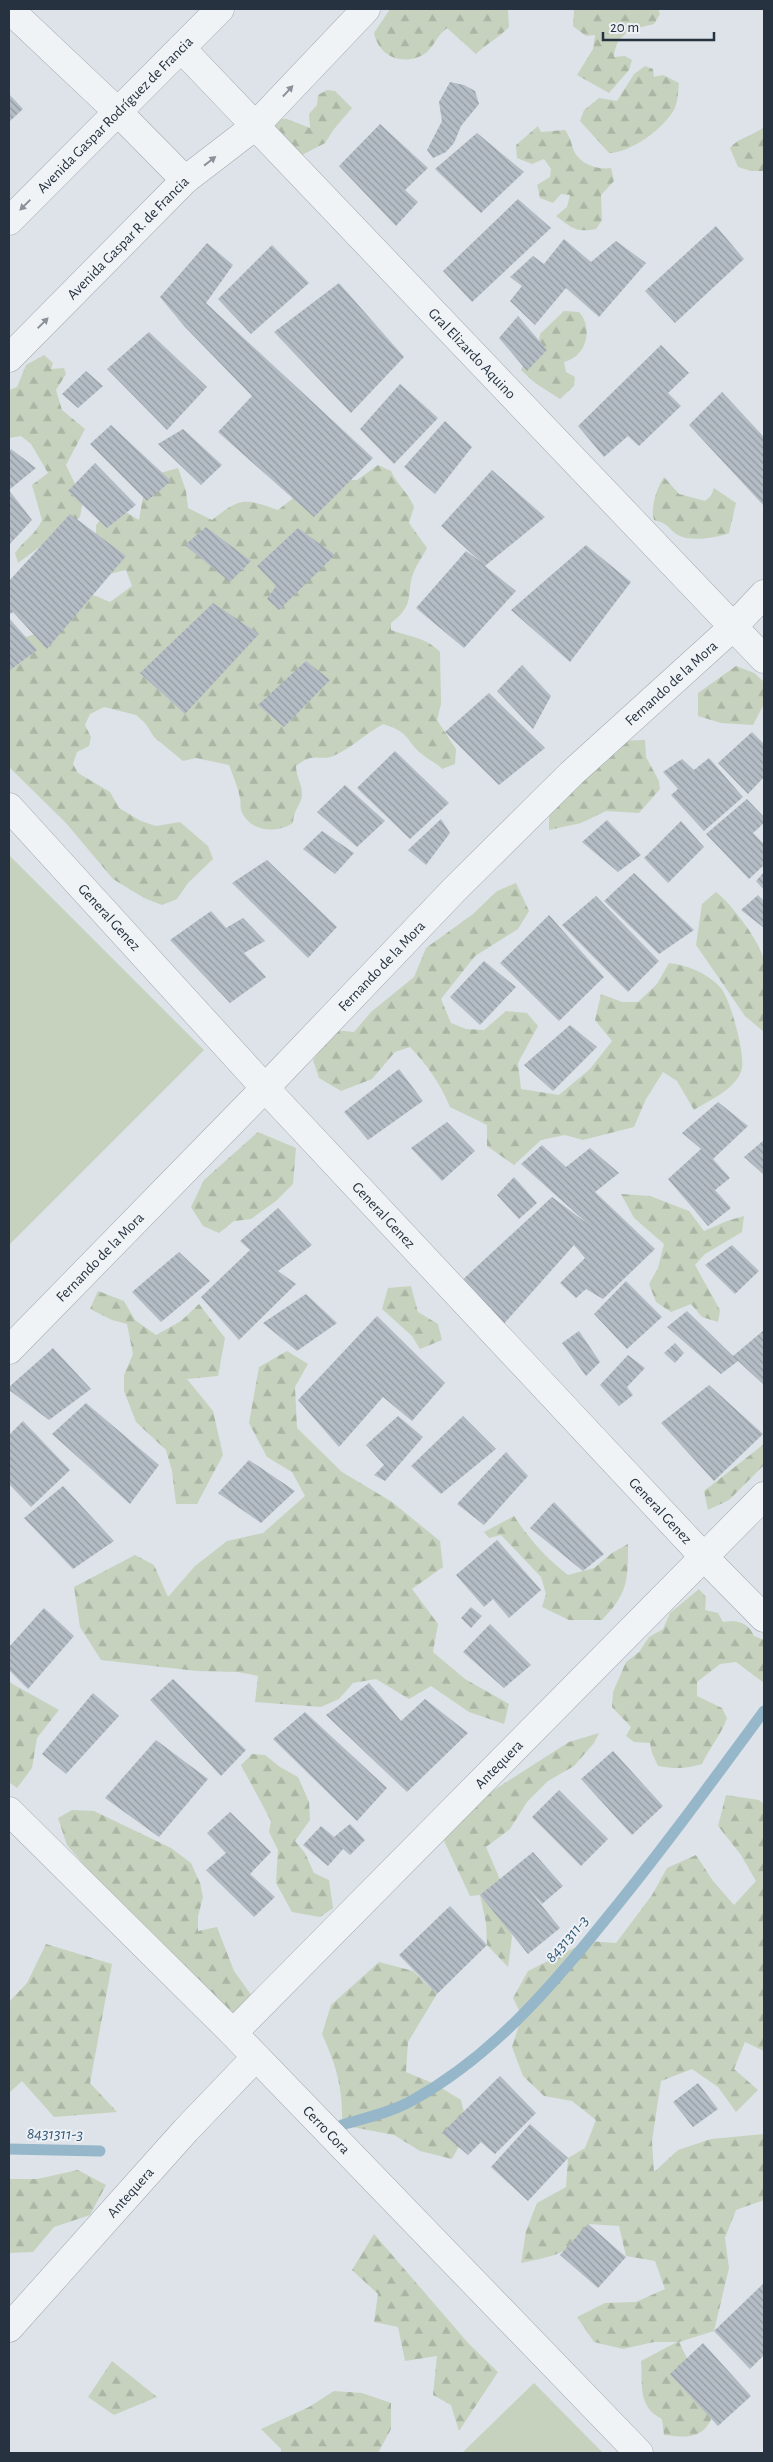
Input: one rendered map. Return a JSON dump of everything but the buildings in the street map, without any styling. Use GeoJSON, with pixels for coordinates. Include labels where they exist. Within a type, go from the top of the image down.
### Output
{"type":"FeatureCollection","features":[{"type":"Feature","properties":{"kind":"street"},"geometry":{"type":"LineString","coordinates":[[9,9],[118,112],[185,180]]}},
{"type":"Feature","properties":{"kind":"street","name":"Avenida Gaspar Rodríguez de Francia"},"geometry":{"type":"LineString","coordinates":[[9,221],[220,9]]}},
{"type":"Feature","properties":{"kind":"street"},"geometry":{"type":"LineString","coordinates":[[254,127],[366,9]]}},
{"type":"Feature","properties":{"kind":"street","name":"Gral Elizardo Aquino"},"geometry":{"type":"LineString","coordinates":[[181,48],[254,127],[764,659]]}},
{"type":"Feature","properties":{"kind":"street","name":"Avenida Gaspar R. de Francia"},"geometry":{"type":"LineString","coordinates":[[9,358],[185,180],[254,127]]}},
{"type":"Feature","properties":{"kind":"street","name":"Fernando de la Mora"},"geometry":{"type":"LineString","coordinates":[[9,1350],[265,1088],[454,890],[544,801],[733,627],[764,594]]}},
{"type":"Feature","properties":{"kind":"street","name":"General Genez"},"geometry":{"type":"LineString","coordinates":[[9,807],[265,1088],[704,1557],[764,1618]]}},
{"type":"Feature","properties":{"kind":"street","name":"Antequera"},"geometry":{"type":"LineString","coordinates":[[232,2033],[764,1496]]}},
{"type":"Feature","properties":{"kind":"street","name":"Cerro Cora"},"geometry":{"type":"LineString","coordinates":[[9,1811],[256,2057],[639,2453]]}},
{"type":"Feature","properties":{"kind":"street","name":"Antequera"},"geometry":{"type":"LineString","coordinates":[[9,2328],[173,2145],[256,2057]]}},
{"type":"Feature","properties":{"kind":"green space"},"geometry":{"type":"Polygon","coordinates":[[[390,9],[508,9],[509,27],[476,54],[447,28],[423,55],[415,58],[399,59],[392,57],[381,48],[374,33],[390,9]]]}},
{"type":"Feature","properties":{"kind":"green space"},"geometry":{"type":"Polygon","coordinates":[[[572,9],[658,9],[660,14],[654,24],[627,33],[618,42],[614,57],[625,56],[632,60],[629,70],[609,93],[577,75],[593,49],[595,35],[586,36],[573,26],[574,11],[572,9]]]}},
{"type":"Feature","properties":{"kind":"green space"},"geometry":{"type":"Polygon","coordinates":[[[645,66],[653,69],[654,77],[663,75],[679,83],[678,97],[674,110],[662,125],[645,139],[626,149],[609,153],[580,121],[584,110],[599,98],[617,101],[634,74],[645,66]]]}},
{"type":"Feature","properties":{"kind":"green space"},"geometry":{"type":"Polygon","coordinates":[[[327,90],[335,91],[352,108],[325,143],[302,155],[272,131],[272,118],[287,119],[310,128],[309,114],[317,105],[318,95],[327,90]]]}},
{"type":"Feature","properties":{"kind":"green space"},"geometry":{"type":"Polygon","coordinates":[[[538,126],[541,132],[565,130],[575,153],[582,161],[596,167],[611,168],[614,181],[601,195],[602,220],[596,229],[579,230],[566,224],[556,216],[567,207],[570,195],[561,194],[553,203],[540,198],[537,185],[550,177],[551,169],[544,159],[532,164],[517,158],[516,145],[538,126]]]}},
{"type":"Feature","properties":{"kind":"green space"},"geometry":{"type":"Polygon","coordinates":[[[764,127],[764,171],[751,171],[738,167],[730,148],[738,141],[764,127]]]}},
{"type":"Feature","properties":{"kind":"green space"},"geometry":{"type":"Polygon","coordinates":[[[564,311],[579,312],[584,319],[587,334],[578,354],[564,362],[566,372],[575,377],[574,386],[560,399],[535,383],[521,370],[526,359],[538,345],[540,334],[564,311]]]}},
{"type":"Feature","properties":{"kind":"green space"},"geometry":{"type":"Polygon","coordinates":[[[44,355],[53,363],[51,369],[64,368],[66,374],[56,390],[62,410],[85,429],[66,465],[83,501],[80,517],[18,563],[15,553],[37,529],[42,520],[32,485],[48,473],[31,444],[21,436],[9,438],[9,390],[17,387],[26,365],[44,355]]]}},
{"type":"Feature","properties":{"kind":"green space"},"geometry":{"type":"Polygon","coordinates":[[[378,465],[391,471],[412,502],[414,507],[409,523],[427,548],[416,566],[412,577],[408,603],[405,609],[391,623],[391,630],[423,640],[440,652],[441,704],[437,720],[456,749],[455,764],[442,769],[417,750],[403,734],[383,724],[340,753],[327,758],[310,758],[296,766],[302,797],[293,818],[293,823],[279,829],[264,829],[250,823],[241,810],[239,794],[229,765],[196,758],[183,761],[154,737],[145,723],[136,715],[104,707],[90,714],[85,725],[91,737],[89,746],[77,752],[73,764],[78,773],[110,792],[119,808],[141,821],[156,826],[180,822],[208,846],[213,859],[188,883],[177,899],[162,905],[144,898],[113,879],[66,823],[9,767],[9,641],[13,642],[45,630],[79,594],[96,596],[110,602],[132,586],[126,570],[105,575],[96,564],[96,525],[114,505],[139,520],[143,497],[157,474],[178,468],[186,491],[188,508],[212,520],[230,507],[243,502],[257,503],[278,510],[292,499],[297,490],[341,480],[357,480],[378,465]]]}},
{"type":"Feature","properties":{"kind":"green space"},"geometry":{"type":"Polygon","coordinates":[[[664,477],[679,494],[705,501],[711,496],[714,488],[736,503],[729,533],[710,538],[696,539],[683,537],[666,525],[654,520],[655,498],[664,477]]]}},
{"type":"Feature","properties":{"kind":"green space"},"geometry":{"type":"Polygon","coordinates":[[[736,666],[754,673],[764,682],[764,704],[753,725],[721,723],[698,716],[698,693],[736,666]]]}},
{"type":"Feature","properties":{"kind":"green space"},"geometry":{"type":"Polygon","coordinates":[[[645,740],[646,757],[659,781],[660,789],[639,813],[606,811],[581,823],[549,830],[549,811],[572,787],[597,770],[612,741],[645,740]]]}},
{"type":"Feature","properties":{"kind":"green space"},"geometry":{"type":"Polygon","coordinates":[[[9,855],[204,1050],[9,1245],[9,855]]]}},
{"type":"Feature","properties":{"kind":"green space"},"geometry":{"type":"Polygon","coordinates":[[[516,883],[529,911],[518,929],[475,956],[441,999],[451,1023],[466,1029],[484,1030],[506,1011],[527,1013],[538,1026],[518,1063],[521,1089],[559,1095],[590,1069],[612,1041],[595,1020],[601,994],[622,1002],[638,1002],[657,984],[669,963],[690,968],[703,974],[715,982],[724,993],[732,1013],[741,1051],[742,1068],[735,1082],[722,1093],[694,1110],[677,1081],[663,1072],[646,1099],[634,1127],[583,1140],[565,1135],[541,1140],[514,1165],[487,1146],[487,1125],[450,1107],[433,1075],[410,1047],[395,1052],[372,1079],[341,1091],[319,1078],[313,1060],[335,1030],[354,1032],[371,1012],[414,977],[426,948],[473,914],[497,891],[516,883]]]}},
{"type":"Feature","properties":{"kind":"green space"},"geometry":{"type":"Polygon","coordinates":[[[716,892],[752,934],[762,954],[765,979],[764,1032],[745,1016],[696,945],[702,904],[716,892]]]}},
{"type":"Feature","properties":{"kind":"green space"},"geometry":{"type":"Polygon","coordinates":[[[258,1132],[296,1148],[293,1184],[276,1201],[251,1219],[234,1221],[219,1233],[203,1226],[191,1207],[204,1180],[258,1132]]]}},
{"type":"Feature","properties":{"kind":"green space"},"geometry":{"type":"Polygon","coordinates":[[[621,1194],[650,1196],[689,1211],[704,1231],[744,1216],[742,1232],[705,1254],[695,1265],[720,1310],[718,1322],[702,1317],[691,1304],[671,1312],[656,1302],[649,1284],[658,1268],[664,1244],[634,1218],[621,1194]]]}},
{"type":"Feature","properties":{"kind":"green space"},"geometry":{"type":"Polygon","coordinates":[[[411,1286],[418,1312],[438,1324],[442,1340],[420,1349],[412,1336],[382,1309],[388,1288],[411,1286]]]}},
{"type":"Feature","properties":{"kind":"green space"},"geometry":{"type":"Polygon","coordinates":[[[98,1291],[124,1301],[135,1320],[156,1335],[181,1321],[199,1304],[225,1338],[218,1376],[187,1379],[213,1411],[223,1455],[197,1504],[176,1504],[172,1471],[166,1450],[136,1422],[124,1391],[124,1375],[133,1354],[127,1324],[112,1320],[90,1309],[98,1291]]]}},
{"type":"Feature","properties":{"kind":"green space"},"geometry":{"type":"Polygon","coordinates":[[[287,1351],[308,1364],[295,1387],[297,1428],[342,1472],[392,1502],[440,1541],[443,1567],[412,1589],[438,1624],[433,1652],[465,1679],[509,1704],[504,1724],[469,1712],[431,1686],[409,1699],[376,1679],[353,1683],[339,1699],[321,1707],[255,1702],[258,1676],[238,1672],[197,1671],[101,1660],[80,1627],[74,1587],[135,1555],[154,1565],[168,1597],[195,1566],[227,1541],[263,1533],[305,1496],[292,1472],[267,1457],[249,1423],[259,1367],[287,1351]]]}},
{"type":"Feature","properties":{"kind":"green space"},"geometry":{"type":"Polygon","coordinates":[[[764,1444],[764,1465],[729,1500],[708,1510],[704,1491],[764,1444]]]}},
{"type":"Feature","properties":{"kind":"green space"},"geometry":{"type":"Polygon","coordinates":[[[514,1516],[538,1548],[568,1575],[594,1568],[612,1553],[628,1544],[628,1568],[625,1586],[617,1602],[602,1620],[569,1620],[542,1607],[546,1594],[541,1577],[501,1535],[489,1538],[484,1532],[514,1516]]]}},
{"type":"Feature","properties":{"kind":"green space"},"geometry":{"type":"Polygon","coordinates":[[[699,1589],[706,1597],[705,1610],[718,1613],[723,1622],[733,1621],[745,1625],[752,1631],[754,1636],[764,1640],[764,1683],[736,1662],[720,1664],[697,1682],[697,1696],[722,1708],[727,1718],[725,1724],[702,1764],[680,1768],[658,1766],[650,1743],[634,1742],[626,1736],[631,1727],[612,1707],[613,1692],[626,1662],[639,1652],[649,1637],[663,1629],[670,1613],[699,1589]]]}},
{"type":"Feature","properties":{"kind":"green space"},"geometry":{"type":"Polygon","coordinates":[[[9,1682],[59,1710],[37,1738],[32,1768],[17,1788],[9,1782],[9,1682]]]}},
{"type":"Feature","properties":{"kind":"green space"},"geometry":{"type":"Polygon","coordinates":[[[599,1733],[594,1743],[574,1766],[548,1781],[527,1802],[510,1829],[486,1847],[499,1877],[512,1937],[508,1967],[487,1945],[486,1923],[480,1895],[470,1896],[444,1841],[458,1813],[569,1742],[599,1733]]]}},
{"type":"Feature","properties":{"kind":"green space"},"geometry":{"type":"Polygon","coordinates":[[[252,1754],[265,1755],[280,1767],[298,1777],[309,1802],[310,1820],[295,1841],[305,1853],[314,1873],[329,1880],[333,1908],[320,1917],[292,1912],[276,1883],[278,1850],[269,1832],[271,1821],[241,1765],[252,1754]]]}},
{"type":"Feature","properties":{"kind":"green space"},"geometry":{"type":"Polygon","coordinates":[[[726,1795],[759,1800],[764,1804],[764,2051],[745,2042],[734,2069],[758,2090],[736,2112],[718,2087],[692,2069],[661,2081],[652,2141],[654,2172],[678,2150],[711,2139],[764,2134],[764,2200],[736,2210],[725,2238],[729,2268],[714,2331],[679,2342],[714,2413],[706,2428],[701,2432],[689,2436],[673,2436],[664,2435],[662,2419],[648,2408],[645,2401],[641,2361],[677,2342],[654,2342],[623,2349],[594,2342],[577,2317],[605,2303],[636,2302],[665,2289],[655,2261],[626,2256],[619,2226],[588,2224],[583,2234],[569,2248],[542,2259],[521,2263],[526,2231],[537,2203],[566,2187],[568,2158],[585,2148],[596,2120],[572,2101],[544,2096],[523,2076],[512,2047],[522,2016],[513,1998],[528,1971],[588,1941],[616,1943],[652,1895],[667,1868],[696,1855],[713,1881],[734,1905],[756,1881],[741,1855],[718,1826],[726,1795]]]}},
{"type":"Feature","properties":{"kind":"green space"},"geometry":{"type":"Polygon","coordinates":[[[72,1810],[94,1811],[171,1848],[191,1863],[200,1883],[203,1897],[198,1916],[198,1931],[217,1927],[234,1971],[252,1996],[248,2006],[231,2014],[113,1899],[67,1845],[58,1818],[72,1810]]]}},
{"type":"Feature","properties":{"kind":"green space"},"geometry":{"type":"Polygon","coordinates":[[[46,1944],[112,1964],[90,2083],[117,2112],[54,2117],[22,2081],[9,2093],[9,2002],[27,1983],[46,1944]]]}},
{"type":"Feature","properties":{"kind":"green space"},"geometry":{"type":"Polygon","coordinates":[[[379,1962],[413,1971],[437,1994],[408,2042],[406,2072],[435,2084],[461,2100],[468,2130],[452,2159],[420,2151],[394,2135],[342,2125],[338,2078],[332,2057],[322,2034],[331,2005],[379,1962]]]}},
{"type":"Feature","properties":{"kind":"green space"},"geometry":{"type":"Polygon","coordinates":[[[78,2170],[106,2185],[90,2215],[54,2227],[33,2252],[9,2253],[9,2179],[37,2179],[78,2170]]]}},
{"type":"Feature","properties":{"kind":"green space"},"geometry":{"type":"Polygon","coordinates":[[[374,2234],[469,2344],[498,2372],[459,2431],[451,2405],[433,2395],[437,2356],[405,2361],[398,2327],[374,2322],[378,2294],[352,2270],[374,2234]]]}},
{"type":"Feature","properties":{"kind":"green space"},"geometry":{"type":"Polygon","coordinates":[[[112,2361],[157,2397],[114,2415],[88,2397],[112,2361]]]}},
{"type":"Feature","properties":{"kind":"green space"},"geometry":{"type":"Polygon","coordinates":[[[534,2383],[603,2453],[462,2453],[534,2383]]]}},
{"type":"Feature","properties":{"kind":"green space"},"geometry":{"type":"Polygon","coordinates":[[[334,2391],[362,2393],[391,2403],[391,2429],[378,2453],[281,2453],[281,2449],[261,2429],[309,2407],[334,2391]]]}},
{"type":"Feature","properties":{"kind":"waterway","name":"8431311-3"},"geometry":{"type":"LineString","coordinates":[[342,2125],[387,2111],[413,2100],[467,2064],[515,2022],[560,1975],[622,1899],[764,1711]]}},
{"type":"Feature","properties":{"kind":"waterway","name":"8431311-3"},"geometry":{"type":"LineString","coordinates":[[9,2149],[100,2151]]}}]}
